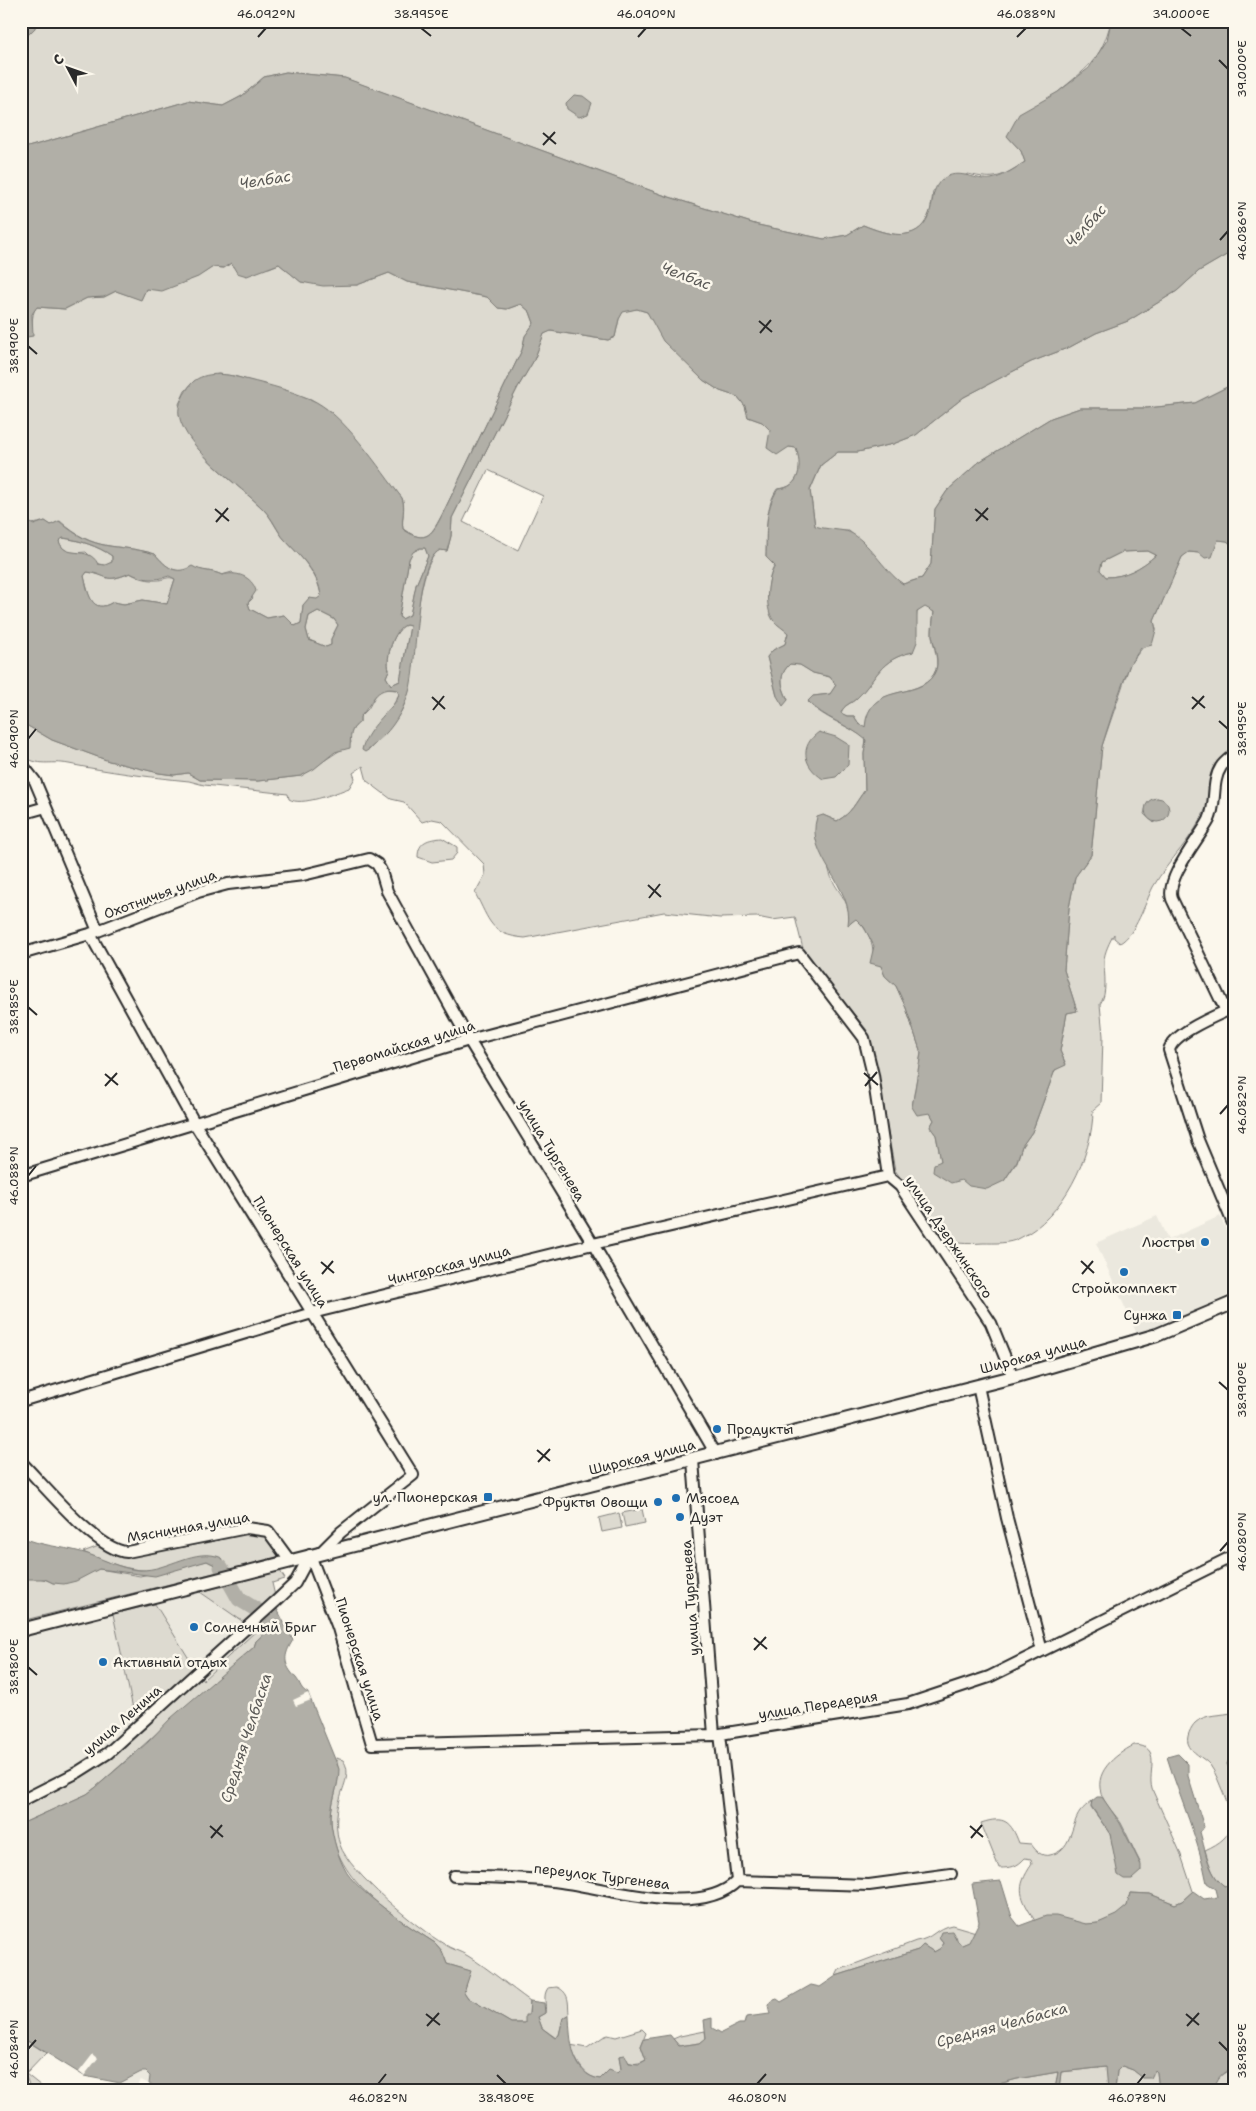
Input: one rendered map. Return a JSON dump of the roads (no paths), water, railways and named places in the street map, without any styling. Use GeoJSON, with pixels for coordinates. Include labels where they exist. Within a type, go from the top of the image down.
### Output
{"type":"FeatureCollection","features":[{"type":"Feature","properties":{"kind":"street"},"geometry":{"type":"LineString","coordinates":[[1235,754],[1221,766],[1217,774],[1215,804],[1209,819],[1170,889],[1172,899],[1230,1009],[1184,1033],[1170,1045],[1169,1054],[1198,1140],[1235,1228]]}},
{"type":"Feature","properties":{"kind":"street","name":"Пионерская улица"},"geometry":{"type":"LineString","coordinates":[[21,763],[35,781],[94,932],[195,1124],[413,1475],[315,1554],[372,1744]]}},
{"type":"Feature","properties":{"kind":"street"},"geometry":{"type":"LineString","coordinates":[[21,814],[46,807]]}},
{"type":"Feature","properties":{"kind":"street","name":"Охотничья улица"},"geometry":{"type":"LineString","coordinates":[[21,954],[94,932],[198,892],[228,884],[303,875],[369,859]]}},
{"type":"Feature","properties":{"kind":"street","name":"улица Тургенева"},"geometry":{"type":"LineString","coordinates":[[369,859],[377,864],[381,871],[387,891],[469,1040],[593,1244],[716,1454]]}},
{"type":"Feature","properties":{"kind":"street","name":"Первомайская улица"},"geometry":{"type":"LineString","coordinates":[[21,1176],[469,1040],[799,953]]}},
{"type":"Feature","properties":{"kind":"street","name":"улица Дзержинского"},"geometry":{"type":"LineString","coordinates":[[799,953],[864,1038],[873,1075],[888,1176],[900,1186],[991,1323],[1013,1376]]}},
{"type":"Feature","properties":{"kind":"street","name":"Чингарская улица"},"geometry":{"type":"LineString","coordinates":[[21,1400],[312,1313],[593,1244],[888,1176]]}},
{"type":"Feature","properties":{"kind":"street","name":"Широкая улица"},"geometry":{"type":"LineString","coordinates":[[21,1630],[978,1386],[1149,1338],[1235,1302]]}},
{"type":"Feature","properties":{"kind":"street"},"geometry":{"type":"LineString","coordinates":[[978,1386],[1007,1518],[1042,1652]]}},
{"type":"Feature","properties":{"kind":"street","name":"улица Тургенева"},"geometry":{"type":"LineString","coordinates":[[693,1460],[717,1734],[737,1881]]}},
{"type":"Feature","properties":{"kind":"street","name":"Мясничная улица"},"geometry":{"type":"LineString","coordinates":[[21,1462],[90,1532],[113,1549],[127,1552],[247,1528],[268,1531],[290,1561]]}},
{"type":"Feature","properties":{"kind":"street","name":"улица Ленина"},"geometry":{"type":"LineString","coordinates":[[21,1801],[78,1772],[108,1753],[276,1602],[294,1583],[315,1554]]}},
{"type":"Feature","properties":{"kind":"street","name":"улица Передерия"},"geometry":{"type":"LineString","coordinates":[[372,1744],[717,1734],[908,1704],[989,1676],[1042,1652],[1235,1555]]}},
{"type":"Feature","properties":{"kind":"street"},"geometry":{"type":"LineString","coordinates":[[737,1881],[869,1885],[951,1874]]}},
{"type":"Feature","properties":{"kind":"street","name":"переулок Тургенева"},"geometry":{"type":"LineString","coordinates":[[454,1876],[559,1882],[674,1899],[714,1897],[730,1889],[737,1881]]}},
{"type":"Feature","properties":{"kind":"water"},"geometry":{"type":"Polygon","coordinates":[[[21,21],[35,21],[35,28],[26,37],[21,34],[21,21]]]}},
{"type":"Feature","properties":{"kind":"water","name":"Челбас"},"geometry":{"type":"Polygon","coordinates":[[[1111,21],[1235,21],[1235,250],[1199,271],[1177,291],[1128,321],[1031,362],[964,397],[916,435],[893,444],[858,452],[838,452],[821,465],[810,490],[815,526],[847,531],[856,536],[903,584],[922,578],[931,564],[935,509],[947,491],[979,462],[1051,418],[1080,408],[1147,408],[1195,403],[1235,383],[1235,547],[1227,541],[1218,540],[1212,557],[1205,558],[1199,553],[1189,552],[1182,557],[1154,621],[1156,630],[1152,645],[1141,648],[1130,664],[1117,699],[1102,746],[1091,855],[1075,877],[1069,908],[1064,970],[1077,1011],[1067,1013],[1060,1051],[1066,1065],[1055,1070],[1032,1132],[1022,1146],[1017,1161],[1004,1181],[987,1189],[969,1186],[962,1180],[951,1183],[933,1172],[934,1164],[941,1161],[936,1135],[930,1127],[934,1120],[930,1113],[917,1115],[912,1107],[921,1053],[906,1008],[896,986],[885,976],[881,966],[870,963],[874,946],[864,927],[856,919],[848,925],[848,911],[844,898],[817,845],[815,831],[817,817],[823,815],[837,821],[850,811],[865,790],[864,754],[866,740],[821,712],[808,701],[813,696],[830,694],[836,685],[830,677],[813,673],[800,665],[790,664],[782,677],[782,685],[788,700],[783,706],[777,696],[767,657],[773,650],[785,644],[788,633],[776,624],[768,607],[768,585],[775,566],[766,557],[768,513],[778,489],[791,485],[798,474],[799,461],[796,448],[789,447],[777,455],[767,448],[770,430],[762,422],[748,417],[745,406],[738,397],[720,391],[703,380],[663,341],[647,312],[637,309],[623,312],[619,319],[615,337],[608,340],[551,331],[544,334],[534,360],[518,387],[452,518],[451,536],[447,551],[440,550],[431,559],[425,574],[420,594],[414,662],[406,701],[393,725],[367,751],[362,750],[364,743],[376,724],[397,700],[399,694],[397,690],[383,690],[375,697],[360,717],[360,722],[352,731],[350,748],[335,752],[314,769],[301,776],[258,781],[200,780],[188,773],[174,775],[159,773],[109,761],[52,740],[21,722],[21,518],[34,525],[45,521],[51,525],[59,521],[72,531],[95,543],[155,554],[172,569],[181,570],[192,566],[222,575],[238,574],[247,578],[256,591],[248,603],[250,609],[267,618],[284,615],[295,626],[301,623],[303,605],[309,598],[317,599],[321,596],[313,572],[282,536],[267,514],[202,453],[183,428],[179,415],[180,402],[195,380],[212,374],[231,376],[292,392],[323,406],[348,429],[402,498],[404,506],[403,529],[411,534],[424,537],[436,526],[522,350],[525,336],[534,323],[530,312],[521,304],[507,309],[498,308],[487,297],[407,282],[389,273],[357,285],[323,286],[301,282],[279,264],[247,276],[237,273],[231,263],[224,268],[213,267],[198,277],[162,291],[146,289],[141,300],[116,291],[104,297],[87,298],[65,309],[37,307],[32,314],[33,336],[27,337],[21,334],[21,149],[188,101],[223,106],[242,96],[264,77],[286,72],[345,78],[663,195],[758,225],[824,239],[847,235],[863,225],[891,234],[900,234],[917,230],[924,224],[929,214],[935,189],[941,180],[946,177],[957,174],[991,179],[1004,175],[1025,162],[1021,151],[1007,136],[1019,114],[1058,92],[1089,68],[1107,40],[1111,21]],[[63,538],[59,541],[66,550],[89,555],[98,564],[105,565],[112,562],[112,556],[95,546],[63,538]],[[420,548],[413,552],[409,559],[399,617],[402,619],[410,615],[416,585],[428,556],[425,548],[420,548]],[[1148,551],[1122,552],[1102,562],[1100,570],[1106,577],[1113,577],[1132,571],[1156,555],[1148,551]],[[87,572],[84,576],[89,595],[95,604],[100,606],[106,606],[113,602],[124,604],[143,600],[167,604],[175,579],[169,576],[149,579],[130,573],[115,578],[107,578],[87,572]],[[925,607],[917,612],[917,642],[913,652],[893,659],[886,664],[864,691],[848,704],[841,713],[847,716],[854,716],[859,724],[865,727],[868,712],[875,703],[884,697],[927,682],[936,670],[937,660],[932,635],[934,612],[925,607]],[[318,611],[309,616],[306,629],[309,640],[326,647],[331,645],[331,639],[338,625],[334,619],[318,611]],[[406,625],[394,638],[388,658],[389,670],[386,677],[391,685],[400,681],[410,626],[406,625]]]}},
{"type":"Feature","properties":{"kind":"water"},"geometry":{"type":"Polygon","coordinates":[[[574,95],[583,96],[592,103],[588,114],[579,117],[567,109],[566,103],[574,95]]]}},
{"type":"Feature","properties":{"kind":"water"},"geometry":{"type":"Polygon","coordinates":[[[819,732],[836,737],[849,745],[848,765],[836,777],[823,779],[816,774],[808,762],[806,750],[808,743],[819,732]]]}},
{"type":"Feature","properties":{"kind":"water"},"geometry":{"type":"Polygon","coordinates":[[[1157,798],[1162,799],[1168,805],[1168,815],[1162,821],[1157,822],[1152,821],[1146,815],[1145,810],[1146,805],[1152,799],[1157,798]]]}},
{"type":"Feature","properties":{"kind":"water"},"geometry":{"type":"Polygon","coordinates":[[[21,1537],[81,1552],[132,1569],[150,1569],[192,1557],[212,1555],[222,1558],[228,1570],[218,1572],[215,1565],[207,1561],[155,1576],[99,1569],[76,1581],[64,1584],[53,1583],[45,1579],[21,1579],[21,1537]]]}},
{"type":"Feature","properties":{"kind":"water"},"geometry":{"type":"Polygon","coordinates":[[[276,1607],[293,1640],[286,1655],[287,1664],[302,1688],[308,1693],[339,1769],[331,1822],[336,1848],[347,1873],[364,1892],[435,1943],[442,1951],[447,1964],[471,1971],[464,1992],[468,1998],[511,2023],[525,2023],[525,2015],[529,2015],[530,2001],[544,2003],[545,2013],[538,2017],[542,2028],[555,2038],[559,2035],[563,2018],[569,2015],[574,2054],[583,2071],[590,2076],[600,2079],[609,2070],[617,2073],[621,2069],[619,2056],[625,2055],[629,2063],[639,2064],[646,2060],[641,2046],[644,2039],[670,2035],[679,2046],[700,2043],[706,2038],[704,2020],[712,2018],[712,2028],[721,2033],[739,2024],[744,2024],[746,2017],[770,2014],[768,2005],[771,2001],[777,1999],[781,2002],[811,1985],[820,1987],[836,1976],[918,1950],[923,1945],[934,1952],[941,1948],[943,1942],[939,1937],[941,1932],[952,1931],[958,1942],[962,1945],[969,1942],[979,1922],[972,1884],[1001,1881],[1012,1917],[1019,1926],[1046,1916],[1056,1916],[1086,1924],[1098,1923],[1116,1915],[1127,1906],[1130,1893],[1150,1894],[1175,1904],[1182,1901],[1193,1891],[1204,1899],[1218,1897],[1216,1889],[1207,1883],[1194,1835],[1167,1757],[1178,1754],[1188,1764],[1188,1776],[1204,1827],[1200,1832],[1210,1867],[1220,1882],[1235,1890],[1235,2069],[1227,2071],[1221,2076],[1213,2090],[1159,2090],[1157,2072],[1155,2070],[1151,2078],[1143,2078],[1133,2070],[1122,2066],[1117,2071],[1115,2090],[1108,2090],[1106,2067],[1061,2072],[1059,2090],[1055,2090],[1058,2072],[1017,2079],[977,2090],[161,2090],[149,2084],[150,2076],[146,2072],[141,2072],[120,2083],[84,2076],[21,2037],[21,1824],[87,1794],[95,1788],[148,1742],[171,1718],[254,1647],[256,1641],[268,1630],[268,1626],[263,1620],[276,1607]]]}},
{"type":"Feature","properties":{"kind":"water"},"geometry":{"type":"Polygon","coordinates":[[[1235,1745],[1235,1802],[1234,1779],[1227,1764],[1235,1745]]]}},
{"type":"Feature","properties":{"kind":"water"},"geometry":{"type":"Polygon","coordinates":[[[1097,1797],[1102,1797],[1120,1823],[1141,1865],[1141,1871],[1132,1879],[1124,1879],[1118,1875],[1110,1834],[1091,1806],[1092,1801],[1097,1797]]]}},
{"type":"Feature","properties":{"kind":"waterway","name":"Средняя Челбаска"},"geometry":{"type":"LineString","coordinates":[[221,1567],[239,1599],[275,1621]]}},
{"type":"Feature","properties":{"kind":"place","name":"Люстры"},"geometry":{"type":"Point","coordinates":[1205,1242]}},
{"type":"Feature","properties":{"kind":"place","name":"Стройкомплект"},"geometry":{"type":"Point","coordinates":[1124,1272]}},
{"type":"Feature","properties":{"kind":"place","name":"Сунжа"},"geometry":{"type":"Point","coordinates":[1177,1315]}},
{"type":"Feature","properties":{"kind":"place","name":"Продукты"},"geometry":{"type":"Point","coordinates":[717,1429]}},
{"type":"Feature","properties":{"kind":"place","name":"ул. Пионерская"},"geometry":{"type":"Point","coordinates":[488,1497]}},
{"type":"Feature","properties":{"kind":"place","name":"Мясоед"},"geometry":{"type":"Point","coordinates":[676,1498]}},
{"type":"Feature","properties":{"kind":"place","name":"Фрукты Овощи"},"geometry":{"type":"Point","coordinates":[658,1502]}},
{"type":"Feature","properties":{"kind":"place","name":"Дуэт"},"geometry":{"type":"Point","coordinates":[680,1517]}},
{"type":"Feature","properties":{"kind":"place","name":"Солнечный Бриг"},"geometry":{"type":"Point","coordinates":[194,1627]}},
{"type":"Feature","properties":{"kind":"place","name":"Активный отдых"},"geometry":{"type":"Point","coordinates":[103,1662]}}]}
